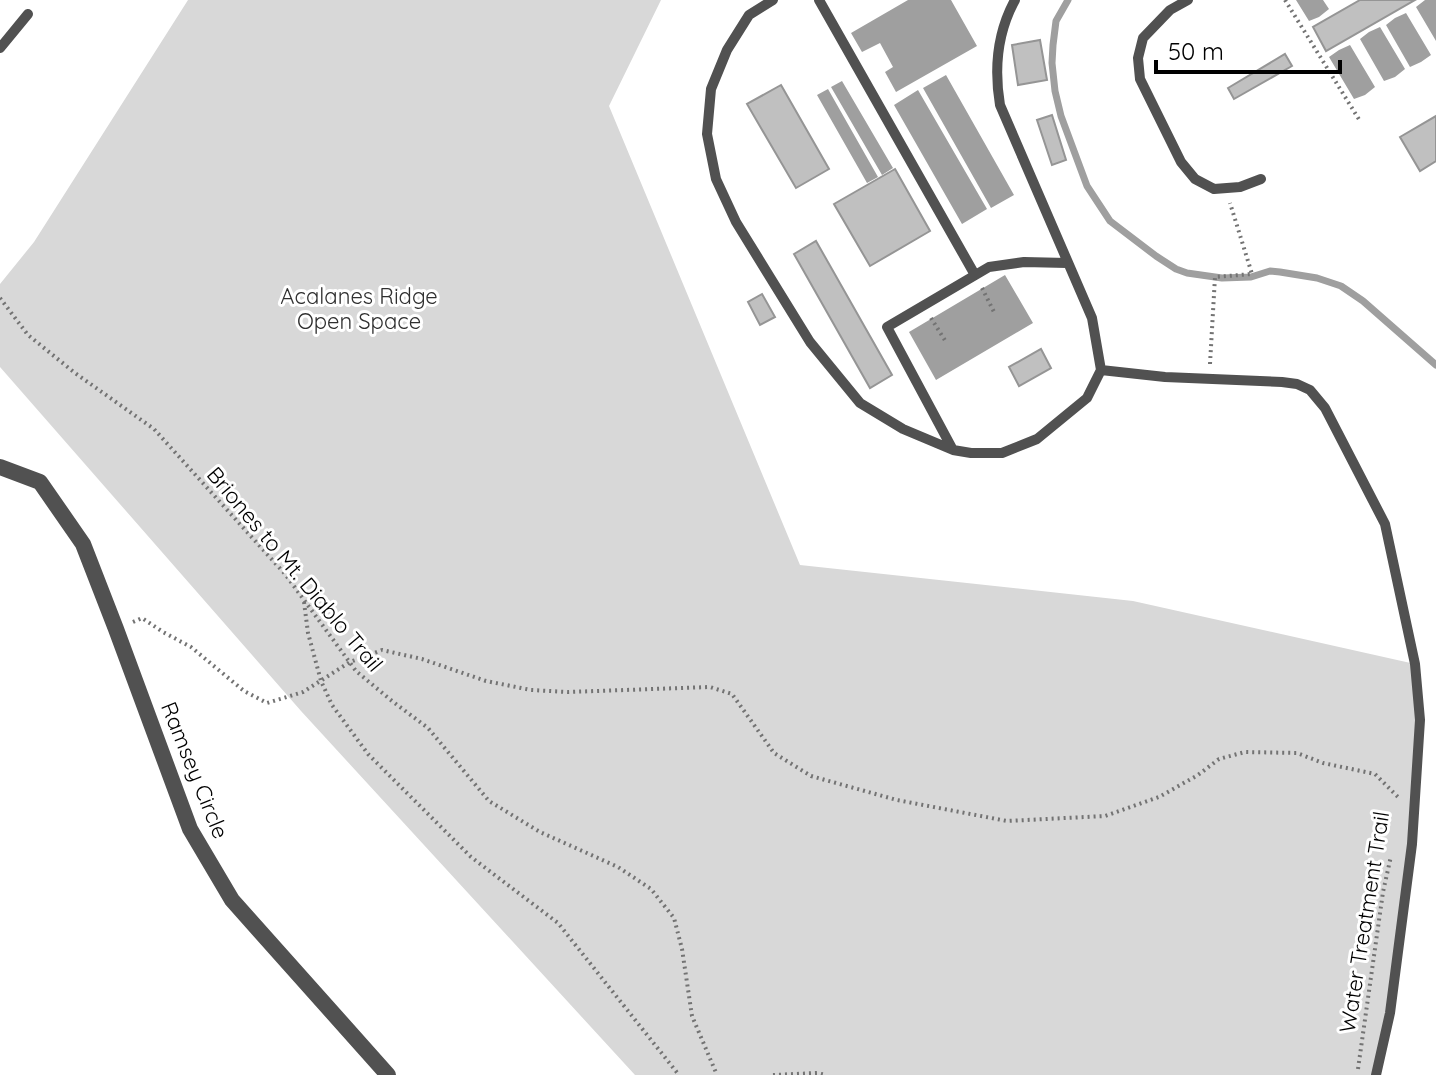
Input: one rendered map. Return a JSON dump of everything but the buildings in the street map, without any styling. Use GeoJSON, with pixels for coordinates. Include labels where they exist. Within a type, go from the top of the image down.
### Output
{"type":"FeatureCollection","features":[{"type":"Feature","properties":{"kind":"street","name":"Ramsey Circle"},"geometry":{"type":"LineString","coordinates":[[0,467],[40,482],[83,544],[190,829],[232,900],[388,1075]]}},
{"type":"Feature","properties":{"kind":"lane"},"geometry":{"type":"LineString","coordinates":[[773,0],[749,15],[727,50],[711,89],[707,134],[716,179],[736,222],[810,342],[860,403],[903,429],[953,450],[971,453],[1002,453],[1037,439],[1087,398],[1101,370],[1092,318],[1000,105],[996,80],[999,43],[1015,0]]}},
{"type":"Feature","properties":{"kind":"lane"},"geometry":{"type":"LineString","coordinates":[[819,0],[975,275]]}},
{"type":"Feature","properties":{"kind":"lane"},"geometry":{"type":"LineString","coordinates":[[1188,0],[1170,10],[1143,38],[1138,58],[1140,79],[1181,162],[1195,179],[1214,189],[1240,187],[1261,179]]}},
{"type":"Feature","properties":{"kind":"lane"},"geometry":{"type":"LineString","coordinates":[[0,48],[28,14]]}},
{"type":"Feature","properties":{"kind":"lane"},"geometry":{"type":"LineString","coordinates":[[953,450],[887,327],[989,267],[1024,262],[1067,263]]}},
{"type":"Feature","properties":{"kind":"lane"},"geometry":{"type":"LineString","coordinates":[[1101,370],[1282,382],[1310,390],[1325,408],[1385,524],[1415,664],[1420,720],[1412,844],[1390,1013],[1376,1075]]}},
{"type":"Feature","properties":{"kind":"path"},"geometry":{"type":"LineString","coordinates":[[1285,0],[1360,121]]}},
{"type":"Feature","properties":{"kind":"path"},"geometry":{"type":"LineString","coordinates":[[1210,379],[1215,277],[1252,274],[1225,188]]}},
{"type":"Feature","properties":{"kind":"path"},"geometry":{"type":"LineString","coordinates":[[975,275],[995,314]]}},
{"type":"Feature","properties":{"kind":"path","name":"Briones to Mt. Diablo Trail"},"geometry":{"type":"LineString","coordinates":[[0,298],[28,335],[154,429],[285,574],[356,671],[428,728],[489,801],[540,832],[618,867],[651,889],[674,918],[692,1016],[717,1075]]}},
{"type":"Feature","properties":{"kind":"path"},"geometry":{"type":"LineString","coordinates":[[924,305],[946,342]]}},
{"type":"Feature","properties":{"kind":"path"},"geometry":{"type":"LineString","coordinates":[[304,599],[308,633],[321,681],[332,705],[368,754],[471,857],[558,923],[679,1075]]}},
{"type":"Feature","properties":{"kind":"path","name":"Water Treatment Trail"},"geometry":{"type":"LineString","coordinates":[[116,629],[142,618],[191,647],[244,691],[267,703],[303,692],[350,662],[382,650],[422,659],[486,681],[531,690],[568,692],[710,687],[732,694],[774,753],[811,776],[897,800],[1007,821],[1105,816],[1159,797],[1219,759],[1245,752],[1297,753],[1323,763],[1375,774],[1399,798],[1400,806]]}},
{"type":"Feature","properties":{"kind":"path","name":"Water Treatment Trail"},"geometry":{"type":"LineString","coordinates":[[1357,1075],[1383,892],[1393,845]]}},
{"type":"Feature","properties":{"kind":"path"},"geometry":{"type":"LineString","coordinates":[[773,1075],[826,1075]]}},
{"type":"Feature","properties":{"kind":"green space","name":"Acalanes Ridge Open Space"},"geometry":{"type":"Polygon","coordinates":[[[188,0],[661,0],[609,106],[800,565],[1133,601],[1415,664],[1420,720],[1412,844],[1376,1075],[635,1075],[301,711],[0,367],[0,284],[34,242],[188,0]]]}},
{"type":"Feature","properties":{"kind":"shaded area"},"geometry":{"type":"Polygon","coordinates":[[[908,0],[951,0],[977,46],[896,92],[885,72],[893,67],[880,43],[862,52],[851,33],[908,0]]]}},
{"type":"Feature","properties":{"kind":"shaded area"},"geometry":{"type":"Polygon","coordinates":[[[1296,0],[1323,0],[1329,9],[1309,21],[1296,0]]]}},
{"type":"Feature","properties":{"kind":"shaded area"},"geometry":{"type":"Polygon","coordinates":[[[1425,0],[1436,0],[1436,41],[1416,7],[1425,0]]]}},
{"type":"Feature","properties":{"kind":"shaded area"},"geometry":{"type":"Polygon","coordinates":[[[1406,13],[1431,55],[1410,67],[1386,25],[1406,13]]]}},
{"type":"Feature","properties":{"kind":"shaded area"},"geometry":{"type":"Polygon","coordinates":[[[1380,27],[1405,69],[1384,81],[1360,39],[1380,27]]]}},
{"type":"Feature","properties":{"kind":"shaded area"},"geometry":{"type":"Polygon","coordinates":[[[1350,45],[1375,87],[1354,99],[1329,57],[1350,45]]]}},
{"type":"Feature","properties":{"kind":"shaded area"},"geometry":{"type":"Polygon","coordinates":[[[946,75],[1014,195],[991,208],[923,88],[946,75]]]}},
{"type":"Feature","properties":{"kind":"shaded area"},"geometry":{"type":"Polygon","coordinates":[[[842,81],[893,168],[882,175],[831,87],[842,81]]]}},
{"type":"Feature","properties":{"kind":"shaded area"},"geometry":{"type":"Polygon","coordinates":[[[828,89],[878,177],[867,183],[817,95],[828,89]]]}},
{"type":"Feature","properties":{"kind":"shaded area"},"geometry":{"type":"Polygon","coordinates":[[[918,90],[987,209],[962,224],[894,105],[918,90]]]}},
{"type":"Feature","properties":{"kind":"shaded area"},"geometry":{"type":"Polygon","coordinates":[[[1005,275],[1033,323],[936,380],[909,332],[1005,275]]]}},
{"type":"Feature","properties":{"kind":"waterway"},"geometry":{"type":"LineString","coordinates":[[1068,0],[1056,21],[1052,63],[1055,91],[1087,186],[1110,221],[1156,256],[1187,273],[1222,278],[1251,277],[1270,271],[1317,278],[1341,286],[1363,301],[1436,365]]}}]}
